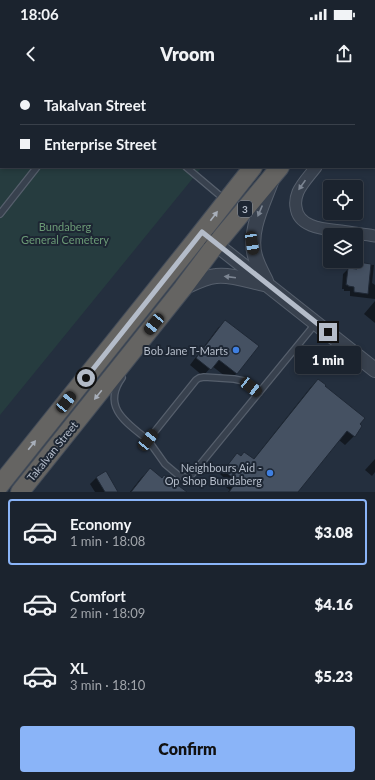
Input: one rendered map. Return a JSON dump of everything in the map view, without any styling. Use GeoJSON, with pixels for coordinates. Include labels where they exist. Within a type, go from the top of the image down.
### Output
{"type":"FeatureCollection","features":[{"type":"Feature","properties":{"kind":"highway","name":"Takalvan Street"},"geometry":{"type":"LineString","coordinates":[[2,477],[202,232],[252,168]]}},
{"type":"Feature","properties":{"kind":"highway","name":"Takalvan Street"},"geometry":{"type":"LineString","coordinates":[[22,490],[183,288],[216,244],[277,171]]}},
{"type":"Feature","properties":{"kind":"street"},"geometry":{"type":"LineString","coordinates":[[315,168],[297,193],[295,206],[296,212],[303,221],[309,225],[319,228],[375,236]]}},
{"type":"Feature","properties":{"kind":"street"},"geometry":{"type":"LineString","coordinates":[[268,285],[254,256],[252,241],[256,221],[277,171]]}},
{"type":"Feature","properties":{"kind":"street"},"geometry":{"type":"LineString","coordinates":[[202,232],[375,370]]}},
{"type":"Feature","properties":{"kind":"street"},"geometry":{"type":"LineString","coordinates":[[183,288],[202,279],[218,276],[232,277],[268,285]]}},
{"type":"Feature","properties":{"kind":"street"},"geometry":{"type":"LineString","coordinates":[[2,477],[22,490]]}},
{"type":"Feature","properties":{"kind":"lane"},"geometry":{"type":"LineString","coordinates":[[0,214],[36,168]]}},
{"type":"Feature","properties":{"kind":"lane"},"geometry":{"type":"LineString","coordinates":[[187,168],[226,200]]}},
{"type":"Feature","properties":{"kind":"lane"},"geometry":{"type":"LineString","coordinates":[[126,373],[116,388],[114,399],[115,405],[121,416],[148,440],[165,464],[181,476],[190,476],[317,323]]}},
{"type":"Feature","properties":{"kind":"lane"},"geometry":{"type":"LineString","coordinates":[[137,356],[154,324]]}},
{"type":"Feature","properties":{"kind":"lane"},"geometry":{"type":"LineString","coordinates":[[148,440],[199,378],[237,379],[244,381],[259,393]]}},
{"type":"Feature","properties":{"kind":"green space","name":"Bundaberg General Cemetery"},"geometry":{"type":"Polygon","coordinates":[[[0,168],[201,168],[0,415],[0,168]]]}},
{"type":"Feature","properties":{"kind":"building"},"geometry":{"type":"Polygon","coordinates":[[[363,263],[371,264],[368,294],[354,292],[354,287],[346,285],[348,268],[363,268],[363,263]]]}},
{"type":"Feature","properties":{"kind":"building","name":"Bob Jane T-Marts"},"geometry":{"type":"Polygon","coordinates":[[[225,320],[259,346],[237,374],[219,360],[211,370],[196,358],[225,320]]]}},
{"type":"Feature","properties":{"kind":"building"},"geometry":{"type":"Polygon","coordinates":[[[318,379],[365,418],[360,424],[362,426],[355,437],[347,431],[298,492],[229,492],[237,481],[228,474],[232,469],[227,466],[237,453],[241,456],[244,452],[254,459],[318,379]]]}},
{"type":"Feature","properties":{"kind":"building"},"geometry":{"type":"Polygon","coordinates":[[[150,468],[162,478],[164,475],[187,492],[131,492],[150,468]]]}},
{"type":"Feature","properties":{"kind":"building"},"geometry":{"type":"Polygon","coordinates":[[[106,471],[118,492],[105,492],[96,477],[106,471]]]}},
{"type":"Feature","properties":{"kind":"place","name":"Bob Jane T-Marts"},"geometry":{"type":"Point","coordinates":[236,350]}},
{"type":"Feature","properties":{"kind":"place","name":"Neighbours Aid - Op Shop Bundaberg"},"geometry":{"type":"Point","coordinates":[270,473]}},
{"type":"Feature","properties":{"kind":"route"},"geometry":{"type":"LineString","coordinates":[[86,378],[202,232],[328,332]]}}]}
